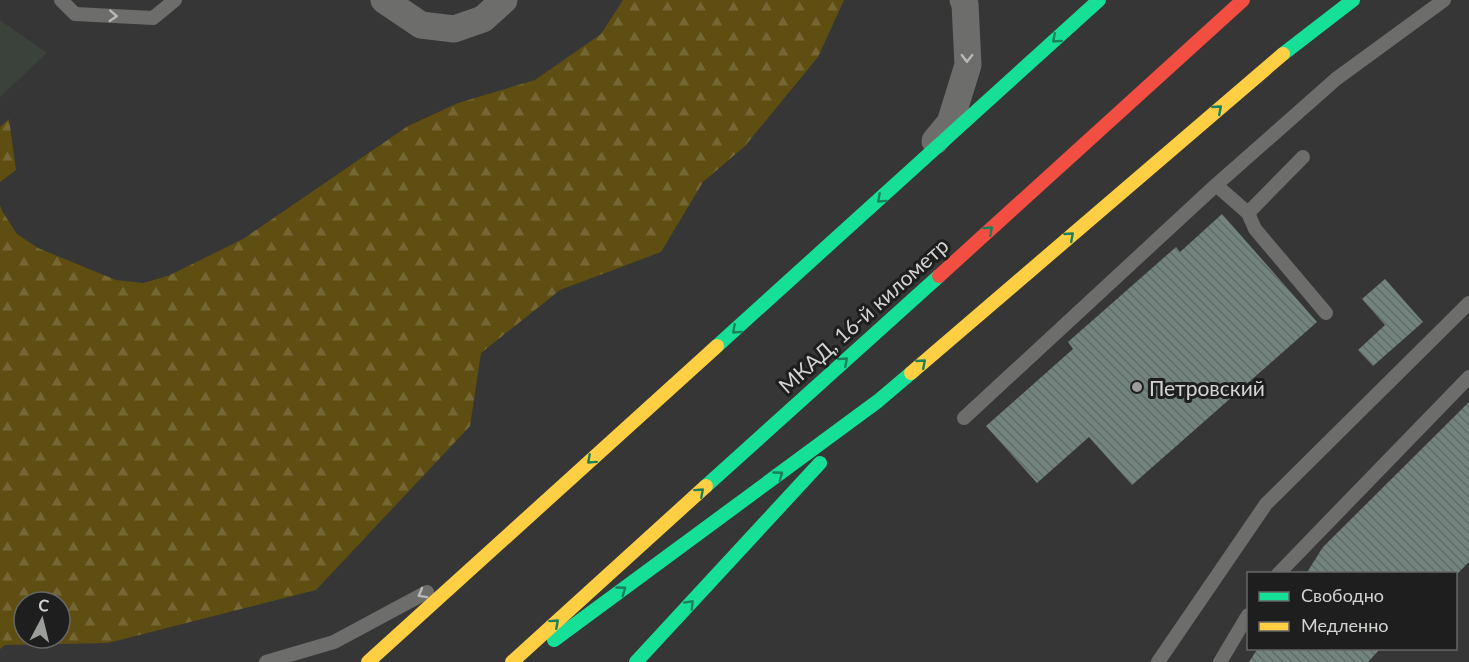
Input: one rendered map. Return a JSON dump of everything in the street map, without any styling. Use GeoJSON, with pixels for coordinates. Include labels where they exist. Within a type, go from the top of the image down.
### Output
{"type":"FeatureCollection","features":[{"type":"Feature","properties":{"kind":"main road"},"geometry":{"type":"LineString","coordinates":[[368,662],[1099,0]]}},
{"type":"Feature","properties":{"kind":"main road","name":"МКАД, 16-й километр"},"geometry":{"type":"LineString","coordinates":[[512,662],[1243,0]]}},
{"type":"Feature","properties":{"kind":"main road"},"geometry":{"type":"LineString","coordinates":[[524,662],[878,401],[1281,56],[1353,0]]}},
{"type":"Feature","properties":{"kind":"main road"},"geometry":{"type":"LineString","coordinates":[[636,662],[878,401]]}},
{"type":"Feature","properties":{"kind":"street"},"geometry":{"type":"LineString","coordinates":[[384,0],[421,25],[454,29],[483,19],[504,0]]}},
{"type":"Feature","properties":{"kind":"street"},"geometry":{"type":"LineString","coordinates":[[912,170],[950,123],[968,64],[963,0]]}},
{"type":"Feature","properties":{"kind":"lane"},"geometry":{"type":"LineString","coordinates":[[63,1],[75,14],[153,18],[175,0]]}},
{"type":"Feature","properties":{"kind":"lane"},"geometry":{"type":"LineString","coordinates":[[964,418],[1216,185],[1336,79],[1444,0]]}},
{"type":"Feature","properties":{"kind":"lane"},"geometry":{"type":"LineString","coordinates":[[1248,213],[1303,157]]}},
{"type":"Feature","properties":{"kind":"lane"},"geometry":{"type":"LineString","coordinates":[[1216,185],[1248,213],[1255,229],[1326,313]]}},
{"type":"Feature","properties":{"kind":"lane"},"geometry":{"type":"LineString","coordinates":[[1158,662],[1266,504],[1469,303]]}},
{"type":"Feature","properties":{"kind":"lane"},"geometry":{"type":"LineString","coordinates":[[1279,572],[1469,377]]}},
{"type":"Feature","properties":{"kind":"lane"},"geometry":{"type":"LineString","coordinates":[[266,662],[334,642],[474,566]]}},
{"type":"Feature","properties":{"kind":"lane"},"geometry":{"type":"LineString","coordinates":[[1220,662],[1247,617]]}},
{"type":"Feature","properties":{"kind":"shaded area"},"geometry":{"type":"Polygon","coordinates":[[[0,20],[47,53],[0,97],[0,20]]]}},
{"type":"Feature","properties":{"kind":"green space"},"geometry":{"type":"Polygon","coordinates":[[[623,0],[844,0],[818,57],[745,146],[703,182],[661,252],[560,290],[481,353],[470,426],[316,590],[108,643],[72,644],[72,590],[12,590],[12,645],[5,645],[0,649],[0,205],[17,234],[38,248],[116,280],[143,283],[168,276],[243,239],[408,126],[458,103],[535,80],[601,34],[623,0]]]}},
{"type":"Feature","properties":{"kind":"green space"},"geometry":{"type":"Polygon","coordinates":[[[9,119],[16,170],[0,182],[0,127],[9,119]]]}},
{"type":"Feature","properties":{"kind":"building","name":"Петровский"},"geometry":{"type":"Polygon","coordinates":[[[1222,214],[1317,322],[1132,485],[1089,437],[1037,483],[986,426],[1073,349],[1068,342],[1176,247],[1180,252],[1222,214]]]}},
{"type":"Feature","properties":{"kind":"building"},"geometry":{"type":"Polygon","coordinates":[[[1385,279],[1423,322],[1373,366],[1358,350],[1385,325],[1362,299],[1385,279]]]}},
{"type":"Feature","properties":{"kind":"building"},"geometry":{"type":"Polygon","coordinates":[[[1469,402],[1469,562],[1457,574],[1457,572],[1307,572],[1323,547],[1469,402]]]}},
{"type":"Feature","properties":{"kind":"building"},"geometry":{"type":"Polygon","coordinates":[[[1257,650],[1379,650],[1368,662],[1249,662],[1257,650]]]}},
{"type":"Feature","properties":{"kind":"traffic: fast"},"geometry":{"type":"LineString","coordinates":[[717,346],[1099,0]]}},
{"type":"Feature","properties":{"kind":"traffic: fast"},"geometry":{"type":"LineString","coordinates":[[1283,54],[1353,0]]}},
{"type":"Feature","properties":{"kind":"traffic: fast"},"geometry":{"type":"LineString","coordinates":[[706,486],[939,276]]}},
{"type":"Feature","properties":{"kind":"traffic: fast"},"geometry":{"type":"LineString","coordinates":[[554,640],[878,401],[911,373]]}},
{"type":"Feature","properties":{"kind":"traffic: fast"},"geometry":{"type":"LineString","coordinates":[[636,662],[820,463]]}},
{"type":"Feature","properties":{"kind":"traffic: slow"},"geometry":{"type":"LineString","coordinates":[[911,373],[1283,54]]}},
{"type":"Feature","properties":{"kind":"traffic: slow"},"geometry":{"type":"LineString","coordinates":[[368,662],[717,346]]}},
{"type":"Feature","properties":{"kind":"traffic: slow"},"geometry":{"type":"LineString","coordinates":[[512,662],[706,486]]}},
{"type":"Feature","properties":{"kind":"traffic: jam"},"geometry":{"type":"LineString","coordinates":[[939,276],[1243,0]]}},
{"type":"Feature","properties":{"kind":"place","name":"Петровский"},"geometry":{"type":"Point","coordinates":[1137,387]}}]}
